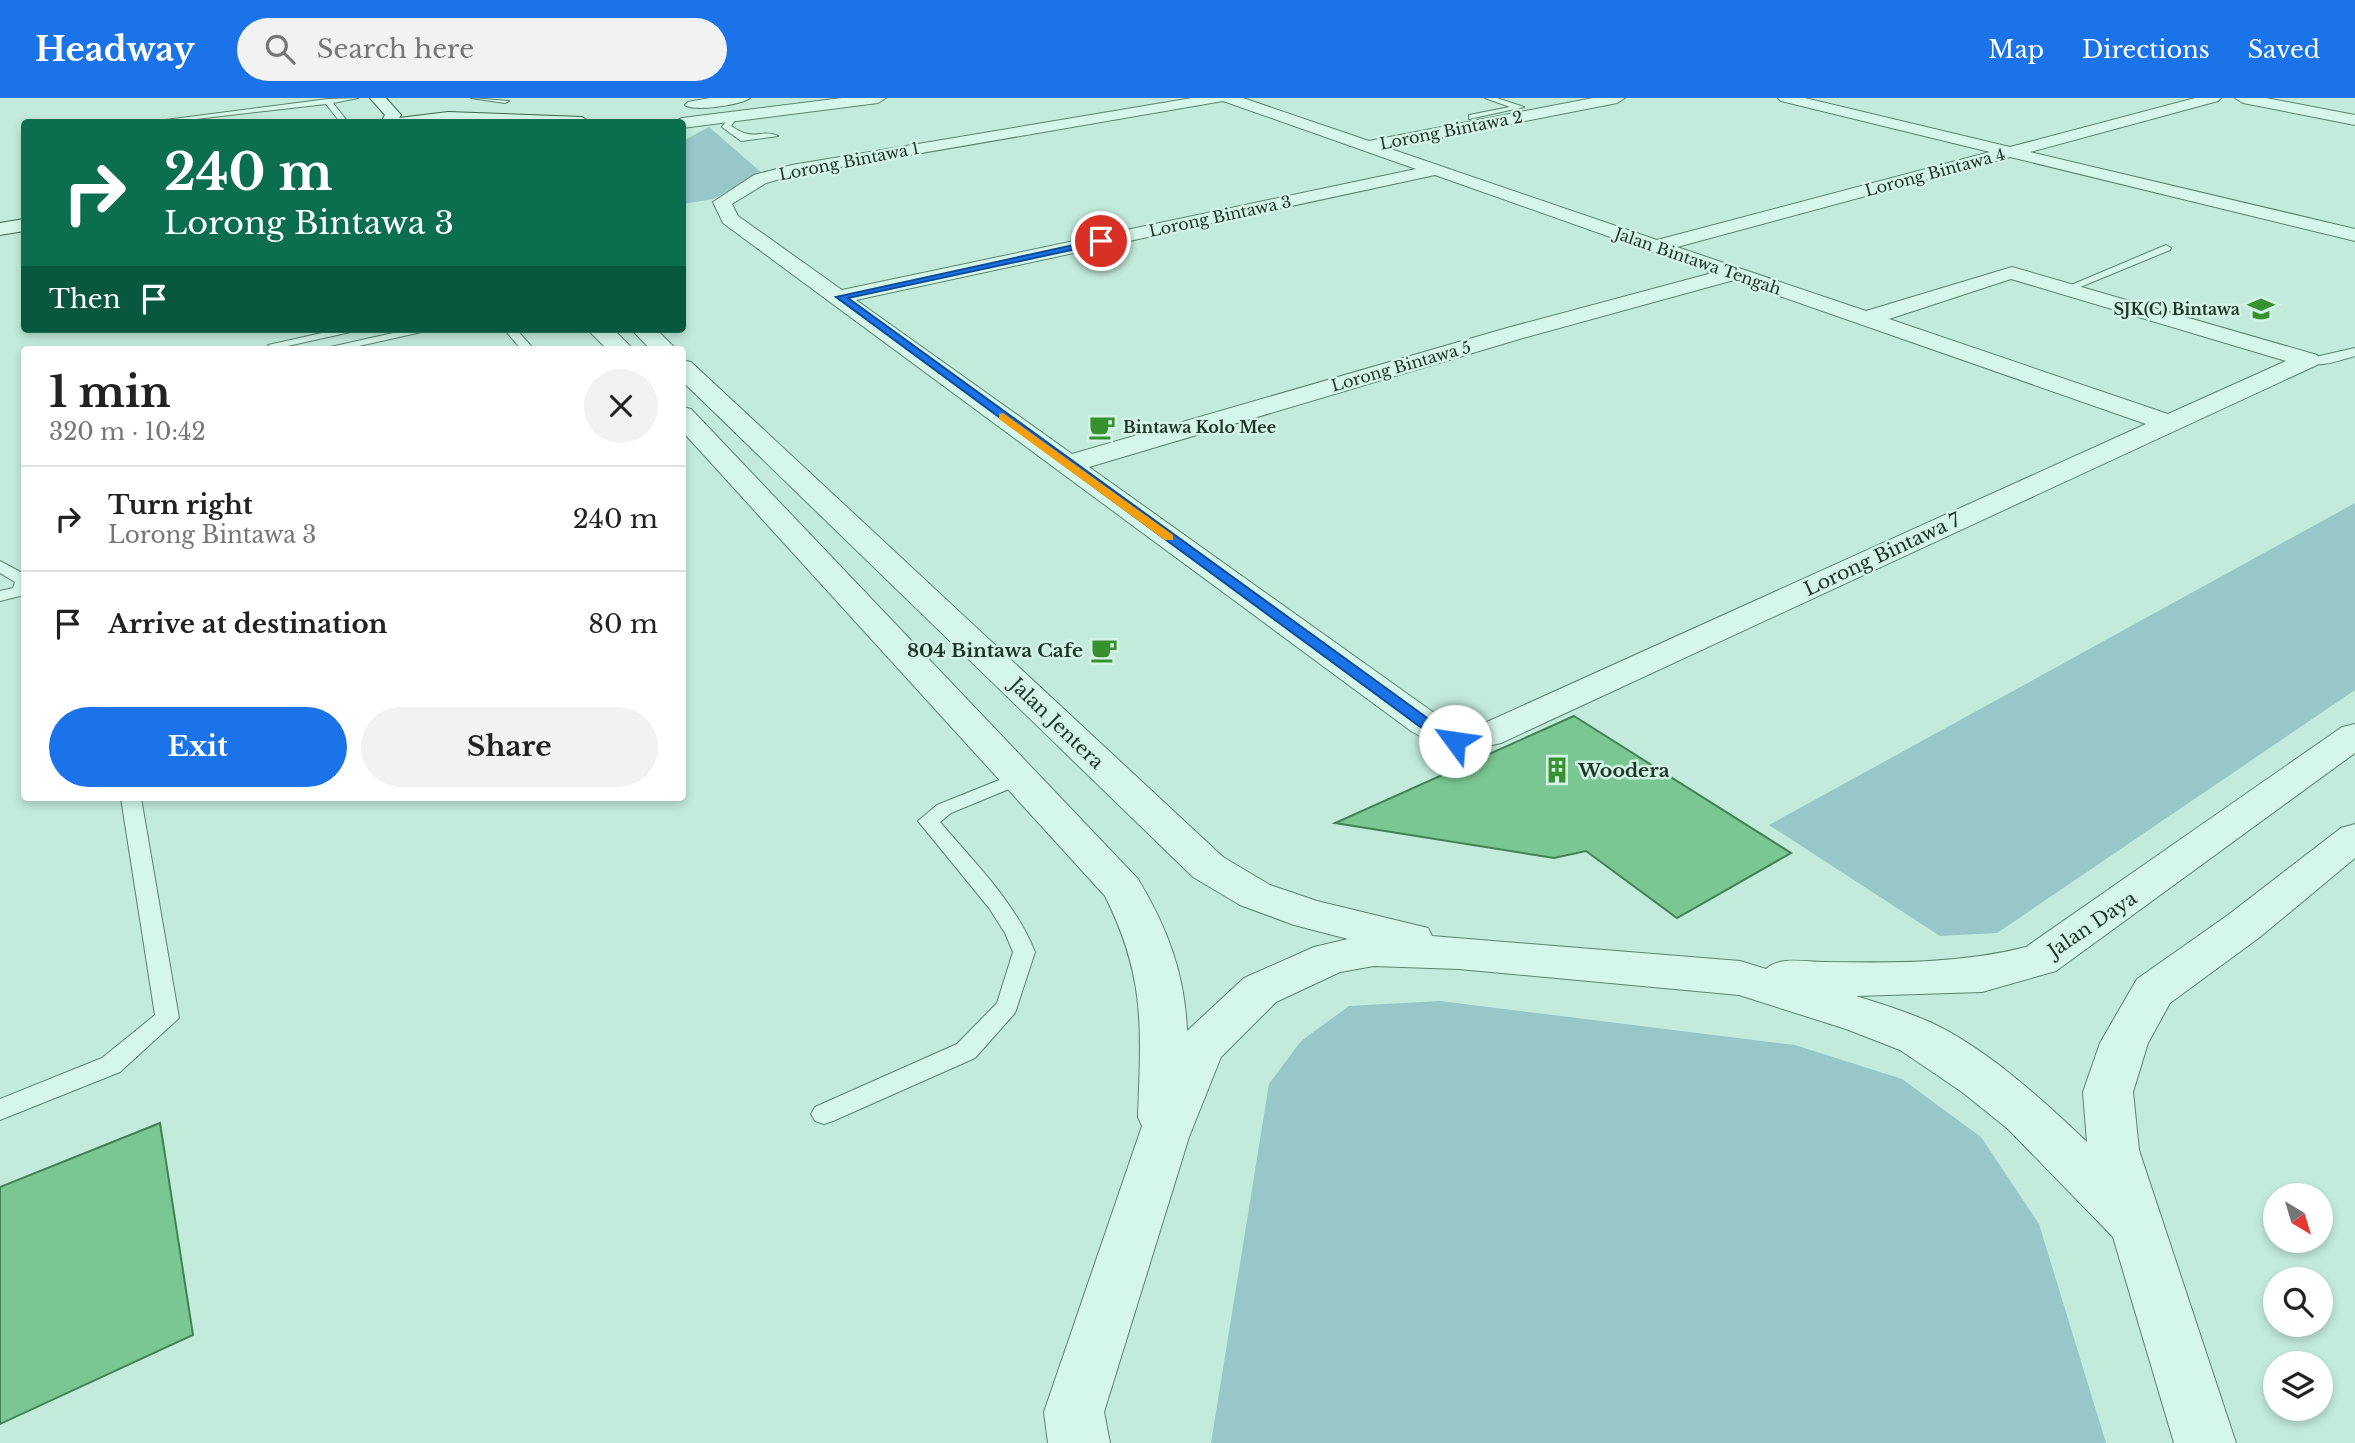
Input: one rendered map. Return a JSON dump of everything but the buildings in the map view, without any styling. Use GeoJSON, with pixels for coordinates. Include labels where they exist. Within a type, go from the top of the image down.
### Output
{"type":"FeatureCollection","features":[{"type":"Feature","properties":{"kind":"street"},"geometry":{"type":"LineString","coordinates":[[378,98],[393,115],[391,119]]}},
{"type":"Feature","properties":{"kind":"street"},"geometry":{"type":"LineString","coordinates":[[692,105],[742,98]]}},
{"type":"Feature","properties":{"kind":"street"},"geometry":{"type":"LineString","coordinates":[[688,124],[878,98]]}},
{"type":"Feature","properties":{"kind":"street","name":"Lorong Bintawa 1"},"geometry":{"type":"LineString","coordinates":[[1219,98],[792,170],[760,179],[722,202],[730,219],[1424,723],[1455,741]]}},
{"type":"Feature","properties":{"kind":"street","name":"Jalan Bintawa Tengah"},"geometry":{"type":"LineString","coordinates":[[1228,98],[2168,423]]}},
{"type":"Feature","properties":{"kind":"street","name":"Lorong Bintawa 2"},"geometry":{"type":"LineString","coordinates":[[1368,146],[1617,98]]}},
{"type":"Feature","properties":{"kind":"street"},"geometry":{"type":"LineString","coordinates":[[1786,98],[2355,235]]}},
{"type":"Feature","properties":{"kind":"street","name":"Lorong Bintawa 4"},"geometry":{"type":"LineString","coordinates":[[1656,246],[2213,98]]}},
{"type":"Feature","properties":{"kind":"street"},"geometry":{"type":"LineString","coordinates":[[2243,98],[2355,120]]}},
{"type":"Feature","properties":{"kind":"street"},"geometry":{"type":"LineString","coordinates":[[418,103],[437,112],[472,118]]}},
{"type":"Feature","properties":{"kind":"street"},"geometry":{"type":"LineString","coordinates":[[430,119],[500,119]]}},
{"type":"Feature","properties":{"kind":"street","name":"Lorong Bintawa 3"},"geometry":{"type":"LineString","coordinates":[[840,297],[1436,170]]}},
{"type":"Feature","properties":{"kind":"street"},"geometry":{"type":"LineString","coordinates":[[0,220],[21,217]]}},
{"type":"Feature","properties":{"kind":"street"},"geometry":{"type":"LineString","coordinates":[[0,229],[21,226]]}},
{"type":"Feature","properties":{"kind":"street","name":"Lorong Bintawa 5"},"geometry":{"type":"LineString","coordinates":[[1068,464],[1515,333],[1734,273]]}},
{"type":"Feature","properties":{"kind":"street"},"geometry":{"type":"LineString","coordinates":[[1865,319],[1999,275],[2012,274],[2068,288],[2308,360]]}},
{"type":"Feature","properties":{"kind":"street"},"geometry":{"type":"LineString","coordinates":[[603,333],[618,346]]}},
{"type":"Feature","properties":{"kind":"street"},"geometry":{"type":"LineString","coordinates":[[647,333],[661,346]]}},
{"type":"Feature","properties":{"kind":"street","name":"Lorong Bintawa 7"},"geometry":{"type":"LineString","coordinates":[[1455,741],[1488,736],[2308,360]]}},
{"type":"Feature","properties":{"kind":"street","name":"Jalan Jentera"},"geometry":{"type":"LineString","coordinates":[[686,371],[1208,867],[1255,895],[1299,910],[1380,929],[1459,953]]}},
{"type":"Feature","properties":{"kind":"street"},"geometry":{"type":"LineString","coordinates":[[687,425],[1123,889],[1144,930],[1156,966],[1164,1049],[1163,1137]]}},
{"type":"Feature","properties":{"kind":"street","name":"Jalan Daya"},"geometry":{"type":"LineString","coordinates":[[1740,978],[1891,980],[1982,975],[2040,960],[2355,735]]}},
{"type":"Feature","properties":{"kind":"street"},"geometry":{"type":"LineString","coordinates":[[2205,1443],[2133,1221],[2113,1150],[2108,1092],[2124,1044],[2153,991],[2244,926],[2355,837]]}},
{"type":"Feature","properties":{"kind":"street"},"geometry":{"type":"LineString","coordinates":[[1071,1433],[1163,1137],[1202,1048],[1229,1017],[1260,989],[1330,958],[1374,950],[1459,953],[1740,978],[1863,1016],[1917,1037],[2026,1115],[2133,1221]]}},
{"type":"Feature","properties":{"kind":"lane"},"geometry":{"type":"LineString","coordinates":[[179,119],[354,98]]}},
{"type":"Feature","properties":{"kind":"lane"},"geometry":{"type":"LineString","coordinates":[[475,98],[505,100]]}},
{"type":"Feature","properties":{"kind":"lane"},"geometry":{"type":"LineString","coordinates":[[1489,98],[1520,107],[1467,116],[1490,123]]}},
{"type":"Feature","properties":{"kind":"lane"},"geometry":{"type":"LineString","coordinates":[[328,101],[342,119]]}},
{"type":"Feature","properties":{"kind":"lane"},"geometry":{"type":"LineString","coordinates":[[732,119],[726,127],[744,139],[774,136]]}},
{"type":"Feature","properties":{"kind":"lane"},"geometry":{"type":"LineString","coordinates":[[2068,288],[2166,248]]}},
{"type":"Feature","properties":{"kind":"lane"},"geometry":{"type":"LineString","coordinates":[[274,345],[337,333]]}},
{"type":"Feature","properties":{"kind":"lane"},"geometry":{"type":"LineString","coordinates":[[343,346],[409,333]]}},
{"type":"Feature","properties":{"kind":"lane"},"geometry":{"type":"LineString","coordinates":[[514,333],[525,346]]}},
{"type":"Feature","properties":{"kind":"lane"},"geometry":{"type":"LineString","coordinates":[[2308,360],[2332,359],[2355,352]]}},
{"type":"Feature","properties":{"kind":"lane"},"geometry":{"type":"LineString","coordinates":[[0,566],[21,579]]}},
{"type":"Feature","properties":{"kind":"lane"},"geometry":{"type":"LineString","coordinates":[[0,596],[21,591]]}},
{"type":"Feature","properties":{"kind":"lane"},"geometry":{"type":"LineString","coordinates":[[824,1114],[966,1051],[1007,1007],[1024,951],[1016,932],[997,903],[928,821],[944,809],[1019,778]]}},
{"type":"Feature","properties":{"kind":"lane"},"geometry":{"type":"LineString","coordinates":[[0,1110],[111,1065],[167,1018],[131,801]]}},
{"type":"Feature","properties":{"kind":"shaded area"},"geometry":{"type":"Polygon","coordinates":[[[709,127],[762,173],[713,199],[686,204],[686,139],[709,127]]]}},
{"type":"Feature","properties":{"kind":"shaded area"},"geometry":{"type":"Polygon","coordinates":[[[2355,503],[2355,690],[1997,933],[1940,936],[1769,825],[2355,503]]]}},
{"type":"Feature","properties":{"kind":"shaded area"},"geometry":{"type":"Polygon","coordinates":[[[1440,1001],[1795,1045],[1902,1079],[1981,1137],[2039,1224],[2106,1443],[1211,1443],[1269,1084],[1301,1041],[1349,1006],[1440,1001]]]}},
{"type":"Feature","properties":{"kind":"slow traffic"},"geometry":{"type":"LineString","coordinates":[[1003,416],[1169,537]]}},
{"type":"Feature","properties":{"kind":"place","name":"SJK(C) Bintawa"},"geometry":{"type":"Point","coordinates":[2261,309]}},
{"type":"Feature","properties":{"kind":"place","name":"Bintawa Kolo Mee"},"geometry":{"type":"Point","coordinates":[1102,427]}},
{"type":"Feature","properties":{"kind":"place","name":"804 Bintawa Cafe"},"geometry":{"type":"Point","coordinates":[1104,650]}},
{"type":"Feature","properties":{"kind":"place","name":"Woodera"},"geometry":{"type":"Point","coordinates":[1557,770]}},
{"type":"Feature","properties":{"kind":"route"},"geometry":{"type":"LineString","coordinates":[[1101,241],[840,297],[1424,723],[1455,741]]}}]}
